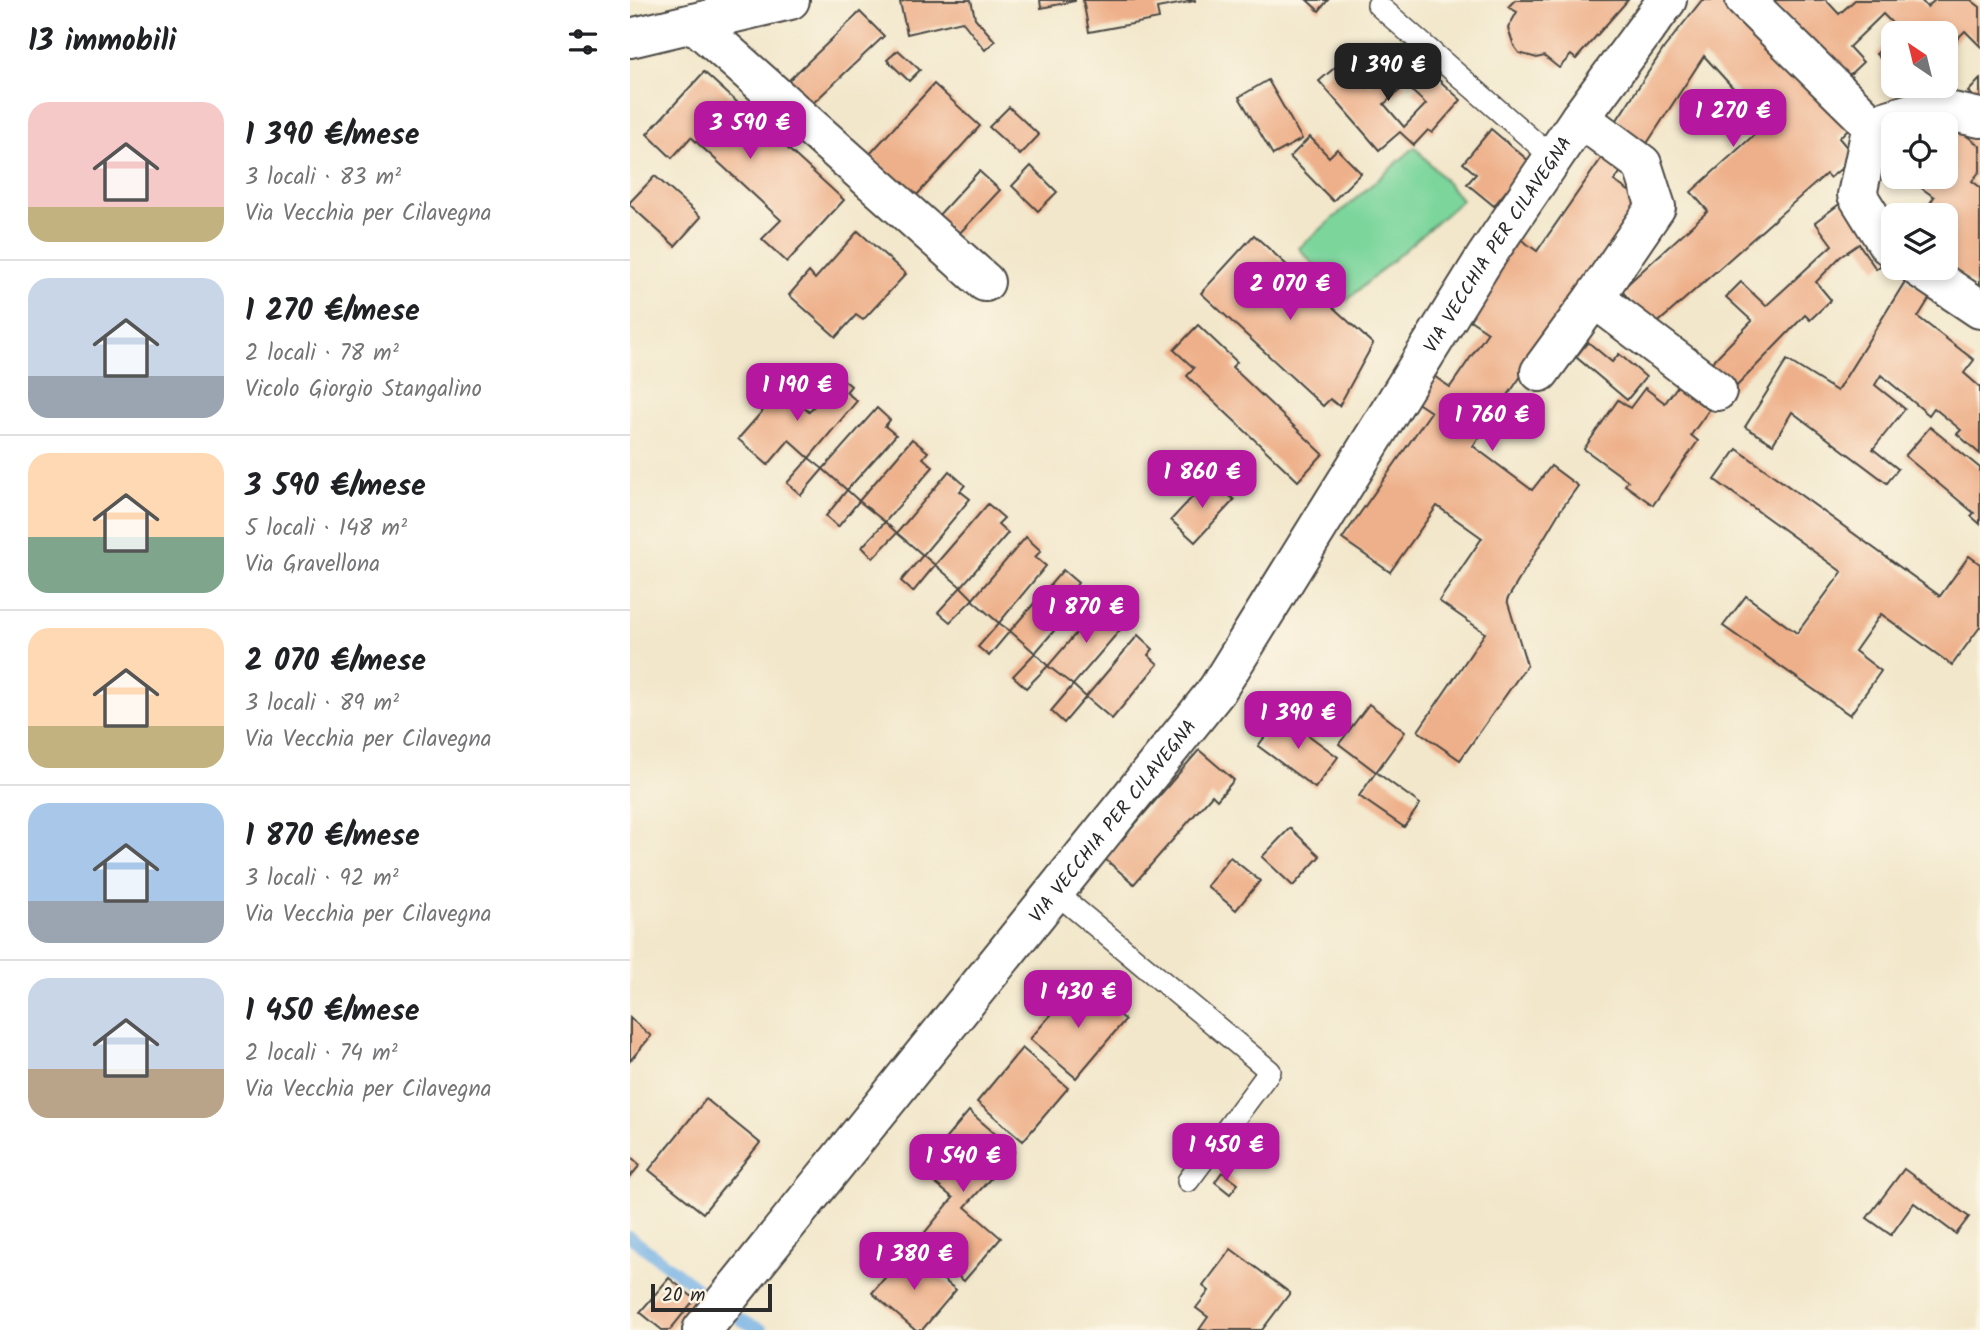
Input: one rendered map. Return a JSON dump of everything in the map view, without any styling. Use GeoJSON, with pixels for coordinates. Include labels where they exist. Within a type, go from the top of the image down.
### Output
{"type":"FeatureCollection","features":[{"type":"Feature","properties":{"kind":"street"},"geometry":{"type":"LineString","coordinates":[[630,38],[790,0]]}},
{"type":"Feature","properties":{"kind":"street","name":"VIA VECCHIA PER CILAVEGNA"},"geometry":{"type":"LineString","coordinates":[[703,1330],[1217,690],[1485,258],[1580,118],[1667,0]]}},
{"type":"Feature","properties":{"kind":"street"},"geometry":{"type":"LineString","coordinates":[[1745,0],[1872,125]]}},
{"type":"Feature","properties":{"kind":"street"},"geometry":{"type":"LineString","coordinates":[[694,23],[985,282]]}},
{"type":"Feature","properties":{"kind":"street"},"geometry":{"type":"LineString","coordinates":[[1872,125],[1930,107],[1980,118]]}},
{"type":"Feature","properties":{"kind":"street"},"geometry":{"type":"LineString","coordinates":[[1540,372],[1656,207],[1642,164],[1580,118]]}},
{"type":"Feature","properties":{"kind":"street"},"geometry":{"type":"LineString","coordinates":[[1872,125],[1857,195],[1881,234]]}},
{"type":"Feature","properties":{"kind":"street"},"geometry":{"type":"LineString","coordinates":[[1937,280],[1980,309]]}},
{"type":"Feature","properties":{"kind":"street"},"geometry":{"type":"LineString","coordinates":[[1594,298],[1717,391]]}},
{"type":"Feature","properties":{"kind":"lane"},"geometry":{"type":"LineString","coordinates":[[1378,5],[1553,158]]}},
{"type":"Feature","properties":{"kind":"lane"},"geometry":{"type":"LineString","coordinates":[[1055,892],[1270,1070],[1188,1181]]}},
{"type":"Feature","properties":{"kind":"green space"},"geometry":{"type":"Polygon","coordinates":[[[1415,147],[1462,200],[1346,301],[1299,248],[1415,147]]]}},
{"type":"Feature","properties":{"kind":"building"},"geometry":{"type":"Polygon","coordinates":[[[971,0],[975,18],[995,41],[985,50],[962,21],[907,34],[900,2],[971,0]]]}},
{"type":"Feature","properties":{"kind":"building"},"geometry":{"type":"Polygon","coordinates":[[[1040,0],[1075,0],[1075,1],[1041,8],[1040,0]]]}},
{"type":"Feature","properties":{"kind":"building"},"geometry":{"type":"Polygon","coordinates":[[[1083,0],[1195,1],[1157,8],[1159,19],[1089,32],[1083,0]]]}},
{"type":"Feature","properties":{"kind":"building"},"geometry":{"type":"Polygon","coordinates":[[[1307,0],[1328,0],[1319,11],[1307,0]]]}},
{"type":"Feature","properties":{"kind":"building"},"geometry":{"type":"Polygon","coordinates":[[[1515,0],[1628,0],[1576,59],[1571,55],[1559,68],[1544,56],[1537,58],[1519,53],[1514,46],[1508,28],[1517,12],[1508,7],[1515,0]]]}},
{"type":"Feature","properties":{"kind":"building"},"geometry":{"type":"Polygon","coordinates":[[[1702,0],[1728,0],[1850,127],[1839,138],[1855,157],[1830,178],[1826,174],[1653,327],[1621,290],[1708,211],[1691,192],[1766,124],[1704,56],[1644,148],[1617,120],[1664,48],[1702,0]]]}},
{"type":"Feature","properties":{"kind":"building"},"geometry":{"type":"Polygon","coordinates":[[[1770,0],[1826,0],[1839,14],[1855,0],[1921,0],[1927,7],[1935,0],[1971,0],[1980,7],[1980,46],[1965,31],[1958,38],[1958,21],[1890,21],[1883,14],[1849,47],[1863,62],[1846,78],[1770,0]]]}},
{"type":"Feature","properties":{"kind":"building"},"geometry":{"type":"Polygon","coordinates":[[[860,12],[884,36],[810,106],[787,82],[860,12]]]}},
{"type":"Feature","properties":{"kind":"building"},"geometry":{"type":"Polygon","coordinates":[[[898,50],[920,70],[909,81],[887,60],[898,50]]]}},
{"type":"Feature","properties":{"kind":"building"},"geometry":{"type":"Polygon","coordinates":[[[1346,58],[1370,85],[1390,68],[1405,86],[1384,104],[1404,127],[1426,104],[1413,92],[1430,72],[1461,100],[1432,133],[1428,130],[1414,145],[1400,132],[1379,150],[1319,81],[1346,58]]]}},
{"type":"Feature","properties":{"kind":"building"},"geometry":{"type":"Polygon","coordinates":[[[704,72],[844,200],[787,262],[762,239],[781,220],[691,137],[672,158],[647,134],[704,72]]]}},
{"type":"Feature","properties":{"kind":"building"},"geometry":{"type":"Polygon","coordinates":[[[1980,79],[1980,102],[1968,92],[1980,79]]]}},
{"type":"Feature","properties":{"kind":"building"},"geometry":{"type":"Polygon","coordinates":[[[1268,80],[1302,139],[1273,155],[1239,97],[1268,80]]]}},
{"type":"Feature","properties":{"kind":"building"},"geometry":{"type":"Polygon","coordinates":[[[934,84],[980,126],[915,197],[869,155],[934,84]]]}},
{"type":"Feature","properties":{"kind":"building"},"geometry":{"type":"Polygon","coordinates":[[[1009,107],[1039,135],[1020,155],[989,127],[1009,107]]]}},
{"type":"Feature","properties":{"kind":"building"},"geometry":{"type":"Polygon","coordinates":[[[1491,129],[1530,162],[1494,206],[1467,184],[1476,174],[1463,163],[1491,129]]]}},
{"type":"Feature","properties":{"kind":"building"},"geometry":{"type":"Polygon","coordinates":[[[1958,130],[1980,146],[1980,171],[1972,181],[1980,187],[1980,289],[1958,273],[1958,203],[1930,203],[1934,197],[1923,189],[1958,189],[1958,130]]]}},
{"type":"Feature","properties":{"kind":"building"},"geometry":{"type":"Polygon","coordinates":[[[1310,137],[1329,157],[1337,149],[1361,173],[1333,201],[1290,157],[1310,137]]]}},
{"type":"Feature","properties":{"kind":"building"},"geometry":{"type":"Polygon","coordinates":[[[1603,156],[1622,170],[1614,181],[1642,200],[1473,446],[1532,490],[1551,466],[1578,486],[1507,600],[1527,665],[1460,760],[1418,731],[1485,633],[1439,601],[1482,538],[1437,506],[1390,572],[1342,539],[1431,412],[1407,396],[1425,370],[1450,387],[1488,332],[1461,314],[1516,236],[1537,251],[1603,156]]]}},
{"type":"Feature","properties":{"kind":"building"},"geometry":{"type":"Polygon","coordinates":[[[1031,166],[1057,192],[1038,211],[1012,186],[1031,166]]]}},
{"type":"Feature","properties":{"kind":"building"},"geometry":{"type":"Polygon","coordinates":[[[979,171],[1000,190],[957,236],[937,217],[979,171]]]}},
{"type":"Feature","properties":{"kind":"building"},"geometry":{"type":"Polygon","coordinates":[[[655,176],[701,217],[675,246],[630,205],[655,176]]]}},
{"type":"Feature","properties":{"kind":"building"},"geometry":{"type":"Polygon","coordinates":[[[1845,200],[1881,250],[1881,265],[1876,269],[1859,244],[1840,257],[1816,282],[1831,300],[1810,320],[1805,315],[1733,390],[1708,366],[1752,321],[1726,297],[1741,282],[1766,306],[1832,245],[1815,222],[1845,200]]]}},
{"type":"Feature","properties":{"kind":"building"},"geometry":{"type":"Polygon","coordinates":[[[858,231],[906,274],[863,320],[856,315],[836,337],[789,295],[809,272],[815,279],[858,231]]]}},
{"type":"Feature","properties":{"kind":"building"},"geometry":{"type":"Polygon","coordinates":[[[1254,235],[1373,344],[1339,406],[1330,399],[1323,406],[1201,293],[1254,235]]]}},
{"type":"Feature","properties":{"kind":"building"},"geometry":{"type":"Polygon","coordinates":[[[1906,280],[1931,296],[1918,317],[1974,360],[1964,373],[1980,387],[1980,454],[1957,434],[1961,430],[1934,408],[1929,415],[1881,375],[1875,385],[1905,409],[1873,449],[1898,469],[1887,483],[1792,412],[1773,444],[1745,427],[1787,360],[1837,391],[1906,280]]]}},
{"type":"Feature","properties":{"kind":"building"},"geometry":{"type":"Polygon","coordinates":[[[1198,325],[1237,362],[1232,367],[1323,454],[1298,481],[1187,376],[1194,368],[1174,350],[1198,325]]]}},
{"type":"Feature","properties":{"kind":"building"},"geometry":{"type":"Polygon","coordinates":[[[1588,342],[1612,362],[1619,354],[1646,377],[1627,400],[1576,357],[1588,342]]]}},
{"type":"Feature","properties":{"kind":"building"},"geometry":{"type":"Polygon","coordinates":[[[839,376],[851,386],[846,392],[857,401],[809,458],[789,440],[768,465],[738,439],[782,389],[809,412],[839,376]]]}},
{"type":"Feature","properties":{"kind":"building"},"geometry":{"type":"Polygon","coordinates":[[[1682,380],[1693,387],[1688,395],[1709,410],[1691,435],[1698,441],[1653,505],[1625,485],[1628,481],[1584,449],[1618,400],[1630,408],[1645,388],[1665,403],[1682,380]]]}},
{"type":"Feature","properties":{"kind":"building"},"geometry":{"type":"Polygon","coordinates":[[[877,408],[890,420],[885,426],[896,435],[847,490],[823,469],[877,408]]]}},
{"type":"Feature","properties":{"kind":"building"},"geometry":{"type":"Polygon","coordinates":[[[1930,427],[1980,468],[1980,524],[1971,516],[1974,513],[1905,456],[1930,427]]]}},
{"type":"Feature","properties":{"kind":"building"},"geometry":{"type":"Polygon","coordinates":[[[912,439],[928,452],[923,458],[933,467],[885,522],[859,501],[912,439]]]}},
{"type":"Feature","properties":{"kind":"building"},"geometry":{"type":"Polygon","coordinates":[[[1737,449],[1940,596],[1969,556],[1980,564],[1980,627],[1952,665],[1881,614],[1855,651],[1881,671],[1850,715],[1723,626],[1746,596],[1797,633],[1842,572],[1715,480],[1737,449]]]}},
{"type":"Feature","properties":{"kind":"building"},"geometry":{"type":"Polygon","coordinates":[[[809,458],[823,469],[801,495],[787,483],[809,458]]]}},
{"type":"Feature","properties":{"kind":"building"},"geometry":{"type":"Polygon","coordinates":[[[949,471],[965,485],[960,491],[970,499],[923,555],[897,533],[949,471]]]}},
{"type":"Feature","properties":{"kind":"building"},"geometry":{"type":"Polygon","coordinates":[[[1210,478],[1234,500],[1195,542],[1171,520],[1210,478]]]}},
{"type":"Feature","properties":{"kind":"building"},"geometry":{"type":"Polygon","coordinates":[[[847,490],[859,501],[838,527],[826,516],[847,490]]]}},
{"type":"Feature","properties":{"kind":"building"},"geometry":{"type":"Polygon","coordinates":[[[988,504],[1004,518],[998,524],[1008,533],[961,587],[935,565],[988,504]]]}},
{"type":"Feature","properties":{"kind":"building"},"geometry":{"type":"Polygon","coordinates":[[[885,522],[897,533],[873,558],[862,547],[885,522]]]}},
{"type":"Feature","properties":{"kind":"building"},"geometry":{"type":"Polygon","coordinates":[[[1026,537],[1041,551],[1035,557],[1046,566],[999,623],[972,600],[1026,537]]]}},
{"type":"Feature","properties":{"kind":"building"},"geometry":{"type":"Polygon","coordinates":[[[923,555],[935,565],[913,592],[901,581],[923,555]]]}},
{"type":"Feature","properties":{"kind":"building"},"geometry":{"type":"Polygon","coordinates":[[[1063,570],[1078,583],[1072,591],[1081,599],[1035,653],[1010,631],[1063,570]]]}},
{"type":"Feature","properties":{"kind":"building"},"geometry":{"type":"Polygon","coordinates":[[[961,587],[973,599],[950,622],[938,612],[961,587]]]}},
{"type":"Feature","properties":{"kind":"building"},"geometry":{"type":"Polygon","coordinates":[[[1102,603],[1117,616],[1111,622],[1120,630],[1073,685],[1048,666],[1102,603]]]}},
{"type":"Feature","properties":{"kind":"building"},"geometry":{"type":"Polygon","coordinates":[[[999,623],[1010,631],[989,656],[978,647],[999,623]]]}},
{"type":"Feature","properties":{"kind":"building"},"geometry":{"type":"Polygon","coordinates":[[[1138,635],[1153,649],[1148,655],[1158,664],[1112,719],[1086,697],[1138,635]]]}},
{"type":"Feature","properties":{"kind":"building"},"geometry":{"type":"Polygon","coordinates":[[[1035,653],[1048,666],[1026,688],[1013,676],[1035,653]]]}},
{"type":"Feature","properties":{"kind":"building"},"geometry":{"type":"Polygon","coordinates":[[[1073,685],[1086,697],[1064,723],[1051,711],[1073,685]]]}},
{"type":"Feature","properties":{"kind":"building"},"geometry":{"type":"Polygon","coordinates":[[[1369,704],[1405,732],[1376,772],[1339,744],[1369,704]]]}},
{"type":"Feature","properties":{"kind":"building"},"geometry":{"type":"Polygon","coordinates":[[[1281,715],[1338,757],[1315,788],[1258,746],[1281,715]]]}},
{"type":"Feature","properties":{"kind":"building"},"geometry":{"type":"Polygon","coordinates":[[[1199,750],[1234,780],[1217,800],[1212,795],[1134,884],[1105,859],[1199,750]]]}},
{"type":"Feature","properties":{"kind":"building"},"geometry":{"type":"Polygon","coordinates":[[[1376,772],[1420,804],[1404,827],[1359,796],[1376,772]]]}},
{"type":"Feature","properties":{"kind":"building"},"geometry":{"type":"Polygon","coordinates":[[[1290,828],[1320,856],[1293,886],[1262,857],[1290,828]]]}},
{"type":"Feature","properties":{"kind":"building"},"geometry":{"type":"Polygon","coordinates":[[[1230,857],[1260,881],[1236,910],[1207,886],[1230,857]]]}},
{"type":"Feature","properties":{"kind":"building"},"geometry":{"type":"Polygon","coordinates":[[[1080,981],[1125,1020],[1076,1078],[1030,1039],[1080,981]]]}},
{"type":"Feature","properties":{"kind":"building"},"geometry":{"type":"Polygon","coordinates":[[[630,1018],[651,1036],[630,1061],[630,1018]]]}},
{"type":"Feature","properties":{"kind":"building"},"geometry":{"type":"Polygon","coordinates":[[[1022,1048],[1068,1088],[1023,1141],[977,1102],[1022,1048]]]}},
{"type":"Feature","properties":{"kind":"building"},"geometry":{"type":"Polygon","coordinates":[[[706,1099],[760,1143],[703,1213],[649,1170],[706,1099]]]}},
{"type":"Feature","properties":{"kind":"building"},"geometry":{"type":"Polygon","coordinates":[[[969,1111],[1015,1151],[965,1207],[1001,1238],[964,1281],[917,1242],[953,1198],[919,1170],[969,1111]]]}},
{"type":"Feature","properties":{"kind":"building"},"geometry":{"type":"Polygon","coordinates":[[[630,1156],[640,1165],[630,1177],[630,1156]]]}},
{"type":"Feature","properties":{"kind":"building"},"geometry":{"type":"Polygon","coordinates":[[[1904,1169],[1969,1217],[1956,1234],[1914,1203],[1891,1235],[1867,1218],[1904,1169]]]}},
{"type":"Feature","properties":{"kind":"building"},"geometry":{"type":"Polygon","coordinates":[[[1222,1172],[1238,1184],[1230,1194],[1215,1182],[1222,1172]]]}},
{"type":"Feature","properties":{"kind":"building"},"geometry":{"type":"Polygon","coordinates":[[[1231,1249],[1290,1293],[1262,1330],[1199,1330],[1208,1317],[1196,1308],[1209,1291],[1203,1286],[1231,1249]]]}},
{"type":"Feature","properties":{"kind":"building"},"geometry":{"type":"Polygon","coordinates":[[[908,1251],[956,1290],[922,1330],[915,1330],[872,1293],[908,1251]]]}},
{"type":"Feature","properties":{"kind":"building"},"geometry":{"type":"Polygon","coordinates":[[[669,1278],[695,1299],[670,1330],[662,1330],[640,1312],[669,1278]]]}},
{"type":"Feature","properties":{"kind":"waterway"},"geometry":{"type":"LineString","coordinates":[[630,1237],[696,1287]]}},
{"type":"Feature","properties":{"kind":"waterway"},"geometry":{"type":"LineString","coordinates":[[741,1320],[762,1330]]}}]}
